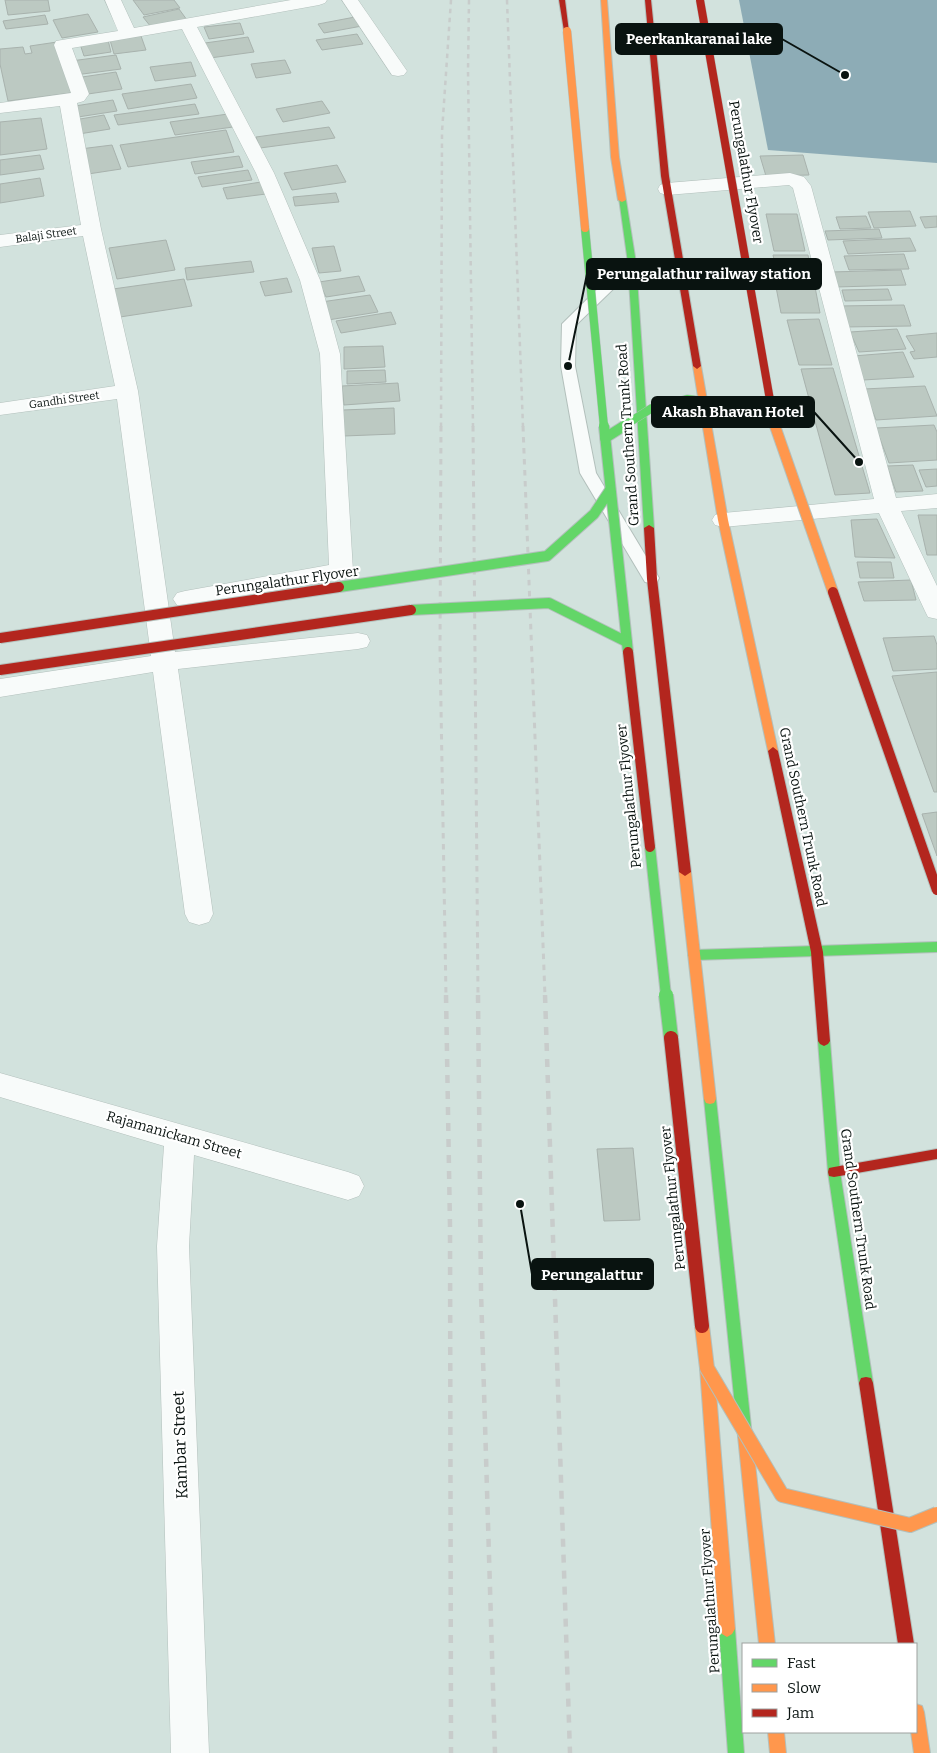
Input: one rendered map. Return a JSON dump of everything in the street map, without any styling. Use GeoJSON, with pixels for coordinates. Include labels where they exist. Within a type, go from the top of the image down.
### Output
{"type":"FeatureCollection","features":[{"type":"Feature","properties":{"kind":"main road","name":"Perungalathur Flyover"},"geometry":{"type":"LineString","coordinates":[[562,0],[610,490],[707,1368],[736,1753]]}},
{"type":"Feature","properties":{"kind":"main road","name":"Grand Southern Trunk Road"},"geometry":{"type":"LineString","coordinates":[[604,0],[615,157],[632,263],[652,580],[694,954],[767,1643]]}},
{"type":"Feature","properties":{"kind":"main road","name":"Grand Southern Trunk Road"},"geometry":{"type":"LineString","coordinates":[[648,0],[667,189],[723,520],[817,952],[834,1172],[906,1643]]}},
{"type":"Feature","properties":{"kind":"main road","name":"Perungalathur Flyover"},"geometry":{"type":"LineString","coordinates":[[700,0],[775,426],[937,890]]}},
{"type":"Feature","properties":{"kind":"main road"},"geometry":{"type":"LineString","coordinates":[[605,438],[652,408],[687,399],[738,405],[775,426]]}},
{"type":"Feature","properties":{"kind":"main road","name":"Perungalathur Flyover"},"geometry":{"type":"LineString","coordinates":[[0,638],[547,556],[594,514],[610,490]]}},
{"type":"Feature","properties":{"kind":"main road"},"geometry":{"type":"LineString","coordinates":[[0,670],[418,609],[512,604],[549,603],[627,642]]}},
{"type":"Feature","properties":{"kind":"main road"},"geometry":{"type":"LineString","coordinates":[[694,954],[817,952],[937,947]]}},
{"type":"Feature","properties":{"kind":"main road"},"geometry":{"type":"LineString","coordinates":[[834,1172],[937,1154]]}},
{"type":"Feature","properties":{"kind":"main road"},"geometry":{"type":"LineString","coordinates":[[707,1368],[782,1495],[910,1525],[937,1514]]}},
{"type":"Feature","properties":{"kind":"main road"},"geometry":{"type":"LineString","coordinates":[[917,1719],[922,1753]]}},
{"type":"Feature","properties":{"kind":"main road"},"geometry":{"type":"LineString","coordinates":[[776,1733],[778,1753]]}},
{"type":"Feature","properties":{"kind":"street"},"geometry":{"type":"LineString","coordinates":[[113,0],[128,34]]}},
{"type":"Feature","properties":{"kind":"street"},"geometry":{"type":"LineString","coordinates":[[0,108],[78,98],[80,94],[62,44],[187,24],[292,2],[319,0]]}},
{"type":"Feature","properties":{"kind":"street"},"geometry":{"type":"LineString","coordinates":[[350,0],[398,71]]}},
{"type":"Feature","properties":{"kind":"street"},"geometry":{"type":"LineString","coordinates":[[0,629],[157,604],[341,571],[330,354],[310,280],[265,173],[187,24]]}},
{"type":"Feature","properties":{"kind":"street"},"geometry":{"type":"LineString","coordinates":[[68,100],[91,228],[128,391],[199,914]]}},
{"type":"Feature","properties":{"kind":"street"},"geometry":{"type":"LineString","coordinates":[[667,189],[790,179],[798,181],[802,186],[888,505],[927,569],[937,611]]}},
{"type":"Feature","properties":{"kind":"street","name":"Balaji Street"},"geometry":{"type":"LineString","coordinates":[[0,241],[91,228]]}},
{"type":"Feature","properties":{"kind":"street","name":"Gandhi Street"},"geometry":{"type":"LineString","coordinates":[[0,409],[128,391]]}},
{"type":"Feature","properties":{"kind":"street"},"geometry":{"type":"LineString","coordinates":[[723,520],[937,501]]}},
{"type":"Feature","properties":{"kind":"street"},"geometry":{"type":"LineString","coordinates":[[0,688],[165,662],[358,641]]}},
{"type":"Feature","properties":{"kind":"street","name":"Rajamanickam Street"},"geometry":{"type":"LineString","coordinates":[[0,1085],[348,1186]]}},
{"type":"Feature","properties":{"kind":"street","name":"Kambar Street"},"geometry":{"type":"LineString","coordinates":[[180,1137],[173,1246],[190,1753]]}},
{"type":"Feature","properties":{"kind":"lane"},"geometry":{"type":"LineString","coordinates":[[632,263],[569,324],[568,366],[588,473],[652,580]]}},
{"type":"Feature","properties":{"kind":"water"},"geometry":{"type":"Polygon","coordinates":[[[739,0],[937,0],[937,163],[768,150],[739,0]]]}},
{"type":"Feature","properties":{"kind":"building"},"geometry":{"type":"Polygon","coordinates":[[[5,0],[48,0],[50,11],[8,15],[5,0]]]}},
{"type":"Feature","properties":{"kind":"building"},"geometry":{"type":"Polygon","coordinates":[[[133,0],[174,0],[180,8],[144,15],[133,0]]]}},
{"type":"Feature","properties":{"kind":"building"},"geometry":{"type":"Polygon","coordinates":[[[179,9],[187,20],[151,27],[143,17],[179,9]]]}},
{"type":"Feature","properties":{"kind":"building"},"geometry":{"type":"Polygon","coordinates":[[[88,14],[98,32],[62,38],[53,20],[88,14]]]}},
{"type":"Feature","properties":{"kind":"building"},"geometry":{"type":"Polygon","coordinates":[[[45,15],[48,24],[6,29],[3,21],[45,15]]]}},
{"type":"Feature","properties":{"kind":"building"},"geometry":{"type":"Polygon","coordinates":[[[355,17],[362,26],[324,33],[318,24],[355,17]]]}},
{"type":"Feature","properties":{"kind":"building"},"geometry":{"type":"Polygon","coordinates":[[[240,23],[244,34],[209,39],[204,27],[240,23]]]}},
{"type":"Feature","properties":{"kind":"building"},"geometry":{"type":"Polygon","coordinates":[[[357,34],[363,44],[322,50],[316,40],[357,34]]]}},
{"type":"Feature","properties":{"kind":"building"},"geometry":{"type":"Polygon","coordinates":[[[141,36],[146,50],[114,54],[110,40],[141,36]]]}},
{"type":"Feature","properties":{"kind":"building"},"geometry":{"type":"Polygon","coordinates":[[[248,37],[254,52],[210,58],[205,43],[248,37]]]}},
{"type":"Feature","properties":{"kind":"building"},"geometry":{"type":"Polygon","coordinates":[[[108,40],[111,52],[84,56],[80,44],[108,40]]]}},
{"type":"Feature","properties":{"kind":"building"},"geometry":{"type":"Polygon","coordinates":[[[57,42],[71,93],[8,101],[0,64],[0,49],[23,47],[25,54],[32,53],[30,46],[57,42]]]}},
{"type":"Feature","properties":{"kind":"building"},"geometry":{"type":"Polygon","coordinates":[[[116,55],[121,69],[75,75],[71,61],[116,55]]]}},
{"type":"Feature","properties":{"kind":"building"},"geometry":{"type":"Polygon","coordinates":[[[285,60],[291,73],[256,78],[251,64],[285,60]]]}},
{"type":"Feature","properties":{"kind":"building"},"geometry":{"type":"Polygon","coordinates":[[[191,62],[196,76],[155,81],[150,67],[191,62]]]}},
{"type":"Feature","properties":{"kind":"building"},"geometry":{"type":"Polygon","coordinates":[[[116,72],[122,89],[88,94],[82,77],[116,72]]]}},
{"type":"Feature","properties":{"kind":"building"},"geometry":{"type":"Polygon","coordinates":[[[191,84],[197,98],[128,109],[122,94],[191,84]]]}},
{"type":"Feature","properties":{"kind":"building"},"geometry":{"type":"Polygon","coordinates":[[[113,100],[117,111],[78,117],[75,106],[113,100]]]}},
{"type":"Feature","properties":{"kind":"building"},"geometry":{"type":"Polygon","coordinates":[[[322,101],[330,113],[283,122],[276,109],[322,101]]]}},
{"type":"Feature","properties":{"kind":"building"},"geometry":{"type":"Polygon","coordinates":[[[195,104],[199,114],[118,125],[114,115],[195,104]]]}},
{"type":"Feature","properties":{"kind":"building"},"geometry":{"type":"Polygon","coordinates":[[[228,114],[233,127],[175,135],[170,122],[228,114]]]}},
{"type":"Feature","properties":{"kind":"building"},"geometry":{"type":"Polygon","coordinates":[[[104,115],[110,129],[79,134],[74,120],[104,115]]]}},
{"type":"Feature","properties":{"kind":"building"},"geometry":{"type":"Polygon","coordinates":[[[41,118],[47,149],[0,155],[0,122],[41,118]]]}},
{"type":"Feature","properties":{"kind":"building"},"geometry":{"type":"Polygon","coordinates":[[[329,127],[335,138],[260,148],[256,137],[329,127]]]}},
{"type":"Feature","properties":{"kind":"building"},"geometry":{"type":"Polygon","coordinates":[[[226,130],[234,152],[128,167],[120,145],[226,130]]]}},
{"type":"Feature","properties":{"kind":"building"},"geometry":{"type":"Polygon","coordinates":[[[112,145],[121,169],[88,174],[80,149],[112,145]]]}},
{"type":"Feature","properties":{"kind":"building"},"geometry":{"type":"Polygon","coordinates":[[[40,155],[44,169],[0,175],[0,160],[40,155]]]}},
{"type":"Feature","properties":{"kind":"building"},"geometry":{"type":"Polygon","coordinates":[[[803,155],[809,175],[766,176],[760,156],[803,155]]]}},
{"type":"Feature","properties":{"kind":"building"},"geometry":{"type":"Polygon","coordinates":[[[239,156],[243,167],[195,174],[191,162],[239,156]]]}},
{"type":"Feature","properties":{"kind":"building"},"geometry":{"type":"Polygon","coordinates":[[[337,165],[346,182],[292,190],[284,173],[337,165]]]}},
{"type":"Feature","properties":{"kind":"building"},"geometry":{"type":"Polygon","coordinates":[[[248,170],[252,180],[202,187],[198,177],[248,170]]]}},
{"type":"Feature","properties":{"kind":"building"},"geometry":{"type":"Polygon","coordinates":[[[40,178],[44,196],[0,203],[0,184],[40,178]]]}},
{"type":"Feature","properties":{"kind":"building"},"geometry":{"type":"Polygon","coordinates":[[[261,182],[266,194],[227,199],[223,188],[261,182]]]}},
{"type":"Feature","properties":{"kind":"building"},"geometry":{"type":"Polygon","coordinates":[[[336,193],[339,202],[295,206],[293,197],[336,193]]]}},
{"type":"Feature","properties":{"kind":"building"},"geometry":{"type":"Polygon","coordinates":[[[910,211],[916,226],[874,228],[868,212],[910,211]]]}},
{"type":"Feature","properties":{"kind":"building"},"geometry":{"type":"Polygon","coordinates":[[[766,214],[797,214],[805,251],[774,251],[766,214]]]}},
{"type":"Feature","properties":{"kind":"building"},"geometry":{"type":"Polygon","coordinates":[[[866,216],[871,228],[840,229],[836,217],[866,216]]]}},
{"type":"Feature","properties":{"kind":"building"},"geometry":{"type":"Polygon","coordinates":[[[937,216],[937,227],[925,228],[920,217],[937,216]]]}},
{"type":"Feature","properties":{"kind":"building"},"geometry":{"type":"Polygon","coordinates":[[[879,229],[882,238],[828,240],[825,231],[879,229]]]}},
{"type":"Feature","properties":{"kind":"building"},"geometry":{"type":"Polygon","coordinates":[[[910,238],[916,251],[848,254],[843,241],[910,238]]]}},
{"type":"Feature","properties":{"kind":"building"},"geometry":{"type":"Polygon","coordinates":[[[166,240],[175,270],[117,279],[109,248],[166,240]]]}},
{"type":"Feature","properties":{"kind":"building"},"geometry":{"type":"Polygon","coordinates":[[[334,246],[341,271],[319,273],[312,248],[334,246]]]}},
{"type":"Feature","properties":{"kind":"building"},"geometry":{"type":"Polygon","coordinates":[[[904,254],[909,269],[849,270],[844,256],[904,254]]]}},
{"type":"Feature","properties":{"kind":"building"},"geometry":{"type":"Polygon","coordinates":[[[773,255],[808,255],[813,282],[779,282],[773,255]]]}},
{"type":"Feature","properties":{"kind":"building"},"geometry":{"type":"Polygon","coordinates":[[[251,261],[254,272],[187,280],[185,268],[251,261]]]}},
{"type":"Feature","properties":{"kind":"building"},"geometry":{"type":"Polygon","coordinates":[[[901,270],[906,285],[836,287],[831,272],[901,270]]]}},
{"type":"Feature","properties":{"kind":"building"},"geometry":{"type":"Polygon","coordinates":[[[359,276],[365,291],[326,297],[319,282],[359,276]]]}},
{"type":"Feature","properties":{"kind":"building"},"geometry":{"type":"Polygon","coordinates":[[[287,278],[292,292],[265,296],[260,282],[287,278]]]}},
{"type":"Feature","properties":{"kind":"building"},"geometry":{"type":"Polygon","coordinates":[[[184,279],[192,306],[120,317],[113,289],[184,279]]]}},
{"type":"Feature","properties":{"kind":"building"},"geometry":{"type":"Polygon","coordinates":[[[776,287],[815,287],[820,313],[781,313],[776,287]]]}},
{"type":"Feature","properties":{"kind":"building"},"geometry":{"type":"Polygon","coordinates":[[[888,289],[892,300],[845,301],[842,290],[888,289]]]}},
{"type":"Feature","properties":{"kind":"building"},"geometry":{"type":"Polygon","coordinates":[[[370,295],[378,312],[328,320],[321,302],[370,295]]]}},
{"type":"Feature","properties":{"kind":"building"},"geometry":{"type":"Polygon","coordinates":[[[904,305],[911,326],[844,327],[838,306],[904,305]]]}},
{"type":"Feature","properties":{"kind":"building"},"geometry":{"type":"Polygon","coordinates":[[[391,312],[396,324],[341,333],[336,321],[391,312]]]}},
{"type":"Feature","properties":{"kind":"building"},"geometry":{"type":"Polygon","coordinates":[[[819,319],[832,365],[799,365],[787,320],[819,319]]]}},
{"type":"Feature","properties":{"kind":"building"},"geometry":{"type":"Polygon","coordinates":[[[897,329],[906,349],[859,352],[850,332],[897,329]]]}},
{"type":"Feature","properties":{"kind":"building"},"geometry":{"type":"Polygon","coordinates":[[[937,333],[937,357],[914,359],[910,352],[915,351],[906,336],[937,333]]]}},
{"type":"Feature","properties":{"kind":"building"},"geometry":{"type":"Polygon","coordinates":[[[383,346],[385,367],[344,369],[344,347],[383,346]]]}},
{"type":"Feature","properties":{"kind":"building"},"geometry":{"type":"Polygon","coordinates":[[[903,352],[914,377],[863,380],[853,356],[903,352]]]}},
{"type":"Feature","properties":{"kind":"building"},"geometry":{"type":"Polygon","coordinates":[[[833,368],[870,493],[835,495],[801,369],[833,368]]]}},
{"type":"Feature","properties":{"kind":"building"},"geometry":{"type":"Polygon","coordinates":[[[385,370],[386,382],[347,384],[347,371],[385,370]]]}},
{"type":"Feature","properties":{"kind":"building"},"geometry":{"type":"Polygon","coordinates":[[[398,383],[400,401],[344,405],[342,386],[398,383]]]}},
{"type":"Feature","properties":{"kind":"building"},"geometry":{"type":"Polygon","coordinates":[[[925,386],[937,416],[876,420],[864,389],[925,386]]]}},
{"type":"Feature","properties":{"kind":"building"},"geometry":{"type":"Polygon","coordinates":[[[394,408],[395,434],[344,436],[343,410],[394,408]]]}},
{"type":"Feature","properties":{"kind":"building"},"geometry":{"type":"Polygon","coordinates":[[[934,425],[937,432],[937,460],[889,463],[876,428],[934,425]]]}},
{"type":"Feature","properties":{"kind":"building"},"geometry":{"type":"Polygon","coordinates":[[[913,465],[923,491],[896,492],[887,466],[913,465]]]}},
{"type":"Feature","properties":{"kind":"building"},"geometry":{"type":"Polygon","coordinates":[[[937,469],[937,486],[926,487],[919,470],[937,469]]]}},
{"type":"Feature","properties":{"kind":"building"},"geometry":{"type":"Polygon","coordinates":[[[918,515],[937,515],[937,555],[927,555],[918,515]]]}},
{"type":"Feature","properties":{"kind":"building"},"geometry":{"type":"Polygon","coordinates":[[[877,519],[895,558],[855,557],[851,520],[877,519]]]}},
{"type":"Feature","properties":{"kind":"building"},"geometry":{"type":"Polygon","coordinates":[[[857,562],[891,562],[894,578],[860,578],[857,562]]]}},
{"type":"Feature","properties":{"kind":"building"},"geometry":{"type":"Polygon","coordinates":[[[911,580],[916,600],[864,601],[858,582],[911,580]]]}},
{"type":"Feature","properties":{"kind":"building"},"geometry":{"type":"Polygon","coordinates":[[[934,636],[937,645],[937,669],[893,671],[883,638],[934,636]]]}},
{"type":"Feature","properties":{"kind":"building"},"geometry":{"type":"Polygon","coordinates":[[[937,672],[937,792],[934,792],[892,676],[937,672]]]}},
{"type":"Feature","properties":{"kind":"building"},"geometry":{"type":"Polygon","coordinates":[[[937,812],[937,856],[922,814],[937,812]]]}},
{"type":"Feature","properties":{"kind":"building"},"geometry":{"type":"Polygon","coordinates":[[[633,1148],[640,1220],[604,1221],[597,1149],[633,1148]]]}},
{"type":"Feature","properties":{"kind":"railway"},"geometry":{"type":"LineString","coordinates":[[441,427],[442,132],[451,0]]}},
{"type":"Feature","properties":{"kind":"railway"},"geometry":{"type":"LineString","coordinates":[[469,0],[468,71],[473,427]]}},
{"type":"Feature","properties":{"kind":"railway"},"geometry":{"type":"LineString","coordinates":[[507,0],[523,427]]}},
{"type":"Feature","properties":{"kind":"railway"},"geometry":{"type":"LineString","coordinates":[[441,426],[440,650],[446,996]]}},
{"type":"Feature","properties":{"kind":"railway"},"geometry":{"type":"LineString","coordinates":[[473,426],[478,996]]}},
{"type":"Feature","properties":{"kind":"railway"},"geometry":{"type":"LineString","coordinates":[[523,426],[545,996]]}},
{"type":"Feature","properties":{"kind":"railway"},"geometry":{"type":"LineString","coordinates":[[446,995],[450,1226],[451,1753]]}},
{"type":"Feature","properties":{"kind":"railway"},"geometry":{"type":"LineString","coordinates":[[478,995],[481,1292],[495,1753]]}},
{"type":"Feature","properties":{"kind":"railway"},"geometry":{"type":"LineString","coordinates":[[545,995],[570,1753]]}},
{"type":"Feature","properties":{"kind":"traffic: fast"},"geometry":{"type":"LineString","coordinates":[[622,200],[632,263],[649,528]]}},
{"type":"Feature","properties":{"kind":"traffic: fast"},"geometry":{"type":"LineString","coordinates":[[585,228],[628,652]]}},
{"type":"Feature","properties":{"kind":"traffic: fast"},"geometry":{"type":"LineString","coordinates":[[605,438],[652,408],[687,399],[738,405],[775,426]]}},
{"type":"Feature","properties":{"kind":"traffic: fast"},"geometry":{"type":"LineString","coordinates":[[339,587],[547,556],[594,514],[610,490]]}},
{"type":"Feature","properties":{"kind":"traffic: fast"},"geometry":{"type":"LineString","coordinates":[[411,610],[549,603],[627,642]]}},
{"type":"Feature","properties":{"kind":"traffic: fast"},"geometry":{"type":"LineString","coordinates":[[650,847],[671,1038]]}},
{"type":"Feature","properties":{"kind":"traffic: fast"},"geometry":{"type":"LineString","coordinates":[[694,955],[937,947]]}},
{"type":"Feature","properties":{"kind":"traffic: fast"},"geometry":{"type":"LineString","coordinates":[[824,1041],[834,1172],[866,1383]]}},
{"type":"Feature","properties":{"kind":"traffic: fast"},"geometry":{"type":"LineString","coordinates":[[710,1099],[745,1436]]}},
{"type":"Feature","properties":{"kind":"traffic: fast"},"geometry":{"type":"LineString","coordinates":[[727,1629],[736,1753]]}},
{"type":"Feature","properties":{"kind":"traffic: slow"},"geometry":{"type":"LineString","coordinates":[[604,0],[615,157],[622,200]]}},
{"type":"Feature","properties":{"kind":"traffic: slow"},"geometry":{"type":"LineString","coordinates":[[567,31],[585,228]]}},
{"type":"Feature","properties":{"kind":"traffic: slow"},"geometry":{"type":"LineString","coordinates":[[697,366],[723,520],[773,751]]}},
{"type":"Feature","properties":{"kind":"traffic: slow"},"geometry":{"type":"LineString","coordinates":[[770,400],[775,426],[833,592]]}},
{"type":"Feature","properties":{"kind":"traffic: slow"},"geometry":{"type":"LineString","coordinates":[[685,872],[710,1099]]}},
{"type":"Feature","properties":{"kind":"traffic: slow"},"geometry":{"type":"LineString","coordinates":[[702,1326],[707,1368],[782,1495],[910,1525],[937,1514]]}},
{"type":"Feature","properties":{"kind":"traffic: slow"},"geometry":{"type":"LineString","coordinates":[[707,1368],[727,1629]]}},
{"type":"Feature","properties":{"kind":"traffic: slow"},"geometry":{"type":"LineString","coordinates":[[745,1436],[767,1643]]}},
{"type":"Feature","properties":{"kind":"traffic: slow"},"geometry":{"type":"LineString","coordinates":[[917,1719],[922,1753]]}},
{"type":"Feature","properties":{"kind":"traffic: slow"},"geometry":{"type":"LineString","coordinates":[[776,1733],[778,1753]]}},
{"type":"Feature","properties":{"kind":"traffic: jam"},"geometry":{"type":"LineString","coordinates":[[562,0],[567,31]]}},
{"type":"Feature","properties":{"kind":"traffic: jam"},"geometry":{"type":"LineString","coordinates":[[648,0],[665,176],[697,366]]}},
{"type":"Feature","properties":{"kind":"traffic: jam"},"geometry":{"type":"LineString","coordinates":[[700,0],[770,400]]}},
{"type":"Feature","properties":{"kind":"traffic: jam"},"geometry":{"type":"LineString","coordinates":[[649,528],[652,579],[685,872]]}},
{"type":"Feature","properties":{"kind":"traffic: jam"},"geometry":{"type":"LineString","coordinates":[[0,638],[339,587]]}},
{"type":"Feature","properties":{"kind":"traffic: jam"},"geometry":{"type":"LineString","coordinates":[[833,592],[937,890]]}},
{"type":"Feature","properties":{"kind":"traffic: jam"},"geometry":{"type":"LineString","coordinates":[[0,670],[411,610]]}},
{"type":"Feature","properties":{"kind":"traffic: jam"},"geometry":{"type":"LineString","coordinates":[[628,652],[650,847]]}},
{"type":"Feature","properties":{"kind":"traffic: jam"},"geometry":{"type":"LineString","coordinates":[[773,751],[817,952],[824,1041]]}},
{"type":"Feature","properties":{"kind":"traffic: jam"},"geometry":{"type":"LineString","coordinates":[[671,1038],[702,1326]]}},
{"type":"Feature","properties":{"kind":"traffic: jam"},"geometry":{"type":"LineString","coordinates":[[834,1172],[937,1154]]}},
{"type":"Feature","properties":{"kind":"traffic: jam"},"geometry":{"type":"LineString","coordinates":[[866,1383],[906,1643]]}},
{"type":"Feature","properties":{"kind":"place","name":"Peerkankaranai lake"},"geometry":{"type":"Point","coordinates":[845,75]}},
{"type":"Feature","properties":{"kind":"place","name":"Perungalathur railway station"},"geometry":{"type":"Point","coordinates":[568,366]}},
{"type":"Feature","properties":{"kind":"place","name":"Akash Bhavan Hotel"},"geometry":{"type":"Point","coordinates":[859,462]}},
{"type":"Feature","properties":{"kind":"place","name":"Perungalattur"},"geometry":{"type":"Point","coordinates":[520,1204]}}]}
